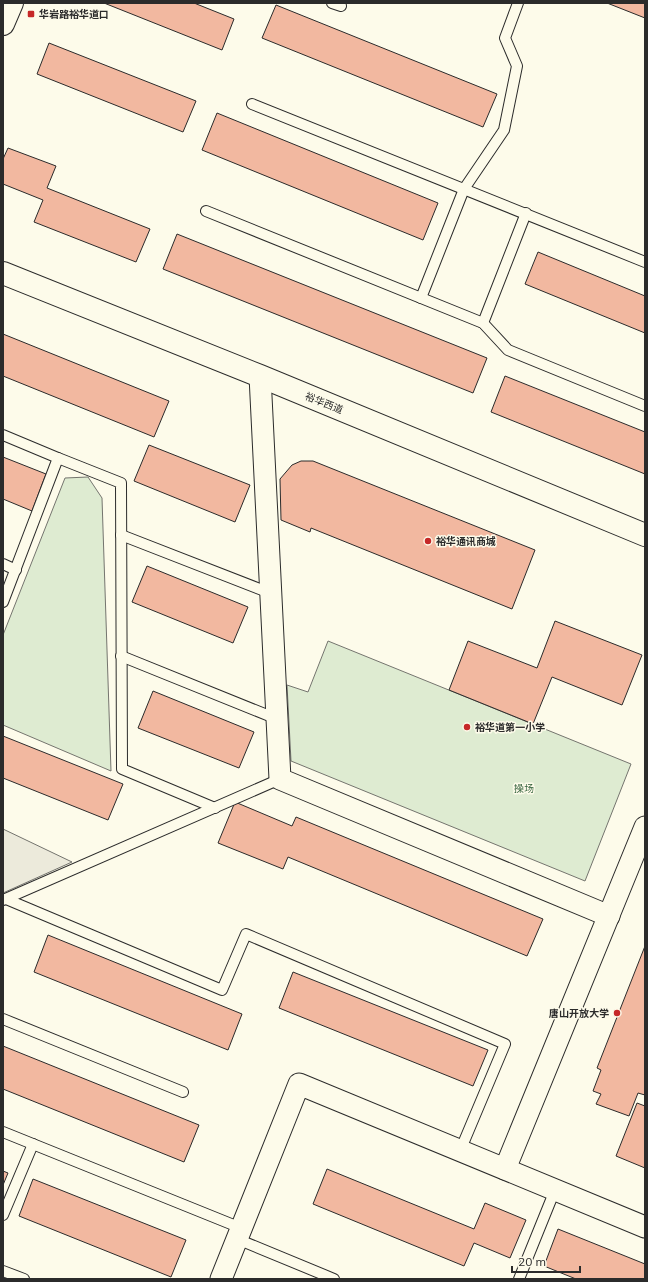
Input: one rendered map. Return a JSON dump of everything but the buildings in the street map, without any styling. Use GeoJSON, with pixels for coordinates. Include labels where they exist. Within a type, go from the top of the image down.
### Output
{"type":"FeatureCollection","features":[{"type":"Feature","properties":{"kind":"street"},"geometry":{"type":"LineString","coordinates":[[3,24],[12,3]]}},
{"type":"Feature","properties":{"kind":"street","name":"裕华西道"},"geometry":{"type":"LineString","coordinates":[[3,272],[645,535]]}},
{"type":"Feature","properties":{"kind":"street"},"geometry":{"type":"LineString","coordinates":[[260,376],[280,779],[609,916]]}},
{"type":"Feature","properties":{"kind":"street"},"geometry":{"type":"LineString","coordinates":[[505,1169],[645,827]]}},
{"type":"Feature","properties":{"kind":"street"},"geometry":{"type":"LineString","coordinates":[[221,1279],[299,1084],[645,1227]]}},
{"type":"Feature","properties":{"kind":"lane"},"geometry":{"type":"LineString","coordinates":[[421,298],[464,188],[504,130],[517,66],[505,38],[518,3]]}},
{"type":"Feature","properties":{"kind":"lane"},"geometry":{"type":"LineString","coordinates":[[252,104],[645,262]]}},
{"type":"Feature","properties":{"kind":"lane"},"geometry":{"type":"LineString","coordinates":[[206,211],[483,323],[508,350],[645,406]]}},
{"type":"Feature","properties":{"kind":"lane"},"geometry":{"type":"LineString","coordinates":[[483,323],[526,213]]}},
{"type":"Feature","properties":{"kind":"lane"},"geometry":{"type":"LineString","coordinates":[[3,435],[121,483],[122,769],[215,808]]}},
{"type":"Feature","properties":{"kind":"lane"},"geometry":{"type":"LineString","coordinates":[[3,602],[58,458]]}},
{"type":"Feature","properties":{"kind":"lane"},"geometry":{"type":"LineString","coordinates":[[121,535],[270,593]]}},
{"type":"Feature","properties":{"kind":"lane"},"geometry":{"type":"LineString","coordinates":[[3,564],[16,570]]}},
{"type":"Feature","properties":{"kind":"lane"},"geometry":{"type":"LineString","coordinates":[[122,656],[277,719]]}},
{"type":"Feature","properties":{"kind":"lane"},"geometry":{"type":"LineString","coordinates":[[4,900],[280,779]]}},
{"type":"Feature","properties":{"kind":"lane"},"geometry":{"type":"LineString","coordinates":[[4,900],[222,990],[246,934],[505,1044],[460,1150]]}},
{"type":"Feature","properties":{"kind":"lane"},"geometry":{"type":"LineString","coordinates":[[3,1019],[183,1092]]}},
{"type":"Feature","properties":{"kind":"lane"},"geometry":{"type":"LineString","coordinates":[[3,1132],[239,1233],[334,1279]]}},
{"type":"Feature","properties":{"kind":"lane"},"geometry":{"type":"LineString","coordinates":[[3,1215],[33,1144]]}},
{"type":"Feature","properties":{"kind":"lane"},"geometry":{"type":"LineString","coordinates":[[519,1279],[555,1190]]}},
{"type":"Feature","properties":{"kind":"lane"},"geometry":{"type":"LineString","coordinates":[[3,1271],[24,1279]]}},
{"type":"Feature","properties":{"kind":"green space"},"geometry":{"type":"Polygon","coordinates":[[[88,477],[102,498],[111,771],[3,725],[3,635],[65,478],[88,477]]]}},
{"type":"Feature","properties":{"kind":"green space","name":"操场"},"geometry":{"type":"Polygon","coordinates":[[[328,641],[631,764],[585,881],[291,761],[287,685],[308,692],[328,641]]]}},
{"type":"Feature","properties":{"kind":"shaded area"},"geometry":{"type":"Polygon","coordinates":[[[3,829],[72,862],[3,893],[3,829]]]}},
{"type":"Feature","properties":{"kind":"place","name":"华岩路裕华道口"},"geometry":{"type":"Point","coordinates":[31,14]}},
{"type":"Feature","properties":{"kind":"place","name":"裕华通讯商城"},"geometry":{"type":"Point","coordinates":[428,541]}},
{"type":"Feature","properties":{"kind":"place","name":"裕华道第一小学"},"geometry":{"type":"Point","coordinates":[467,727]}},
{"type":"Feature","properties":{"kind":"place","name":"唐山开放大学"},"geometry":{"type":"Point","coordinates":[617,1013]}}]}
